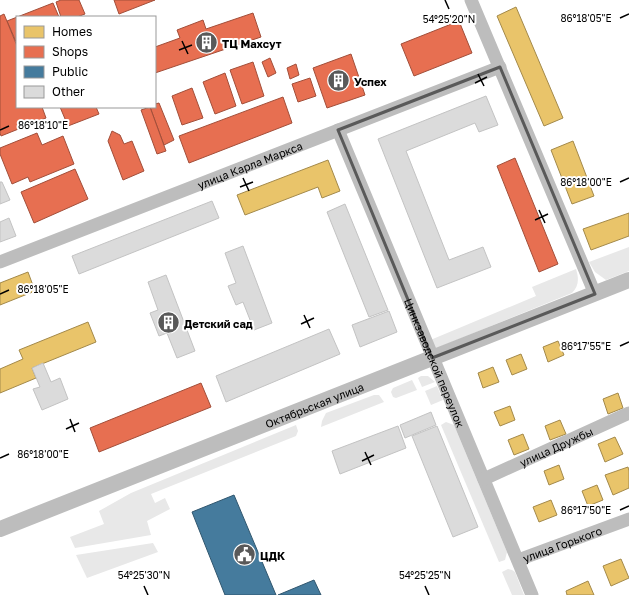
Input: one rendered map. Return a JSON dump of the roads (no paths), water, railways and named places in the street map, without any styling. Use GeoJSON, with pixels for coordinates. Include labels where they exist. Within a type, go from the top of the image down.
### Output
{"type":"FeatureCollection","features":[{"type":"Feature","properties":{"kind":"street"},"geometry":{"type":"LineString","coordinates":[[471,0],[595,294]]}},
{"type":"Feature","properties":{"kind":"street","name":"улица Карла Маркса"},"geometry":{"type":"LineString","coordinates":[[0,262],[500,67]]}},
{"type":"Feature","properties":{"kind":"street","name":"Цинкзаводской переулок"},"geometry":{"type":"LineString","coordinates":[[338,130],[532,595]]}},
{"type":"Feature","properties":{"kind":"street","name":"Октябрьская улица"},"geometry":{"type":"LineString","coordinates":[[0,530],[629,280]]}},
{"type":"Feature","properties":{"kind":"street","name":"улица Дружбы"},"geometry":{"type":"LineString","coordinates":[[484,479],[629,413]]}},
{"type":"Feature","properties":{"kind":"street","name":"улица Горького"},"geometry":{"type":"LineString","coordinates":[[518,560],[629,519]]}},
{"type":"Feature","properties":{"kind":"place","name":"ТЦ Махсут"},"geometry":{"type":"Point","coordinates":[206,43]}},
{"type":"Feature","properties":{"kind":"place","name":"Успех"},"geometry":{"type":"Point","coordinates":[339,81]}},
{"type":"Feature","properties":{"kind":"place","name":"Детский сад"},"geometry":{"type":"Point","coordinates":[169,323]}},
{"type":"Feature","properties":{"kind":"place","name":"ЦДК"},"geometry":{"type":"Point","coordinates":[245,555]}}]}
